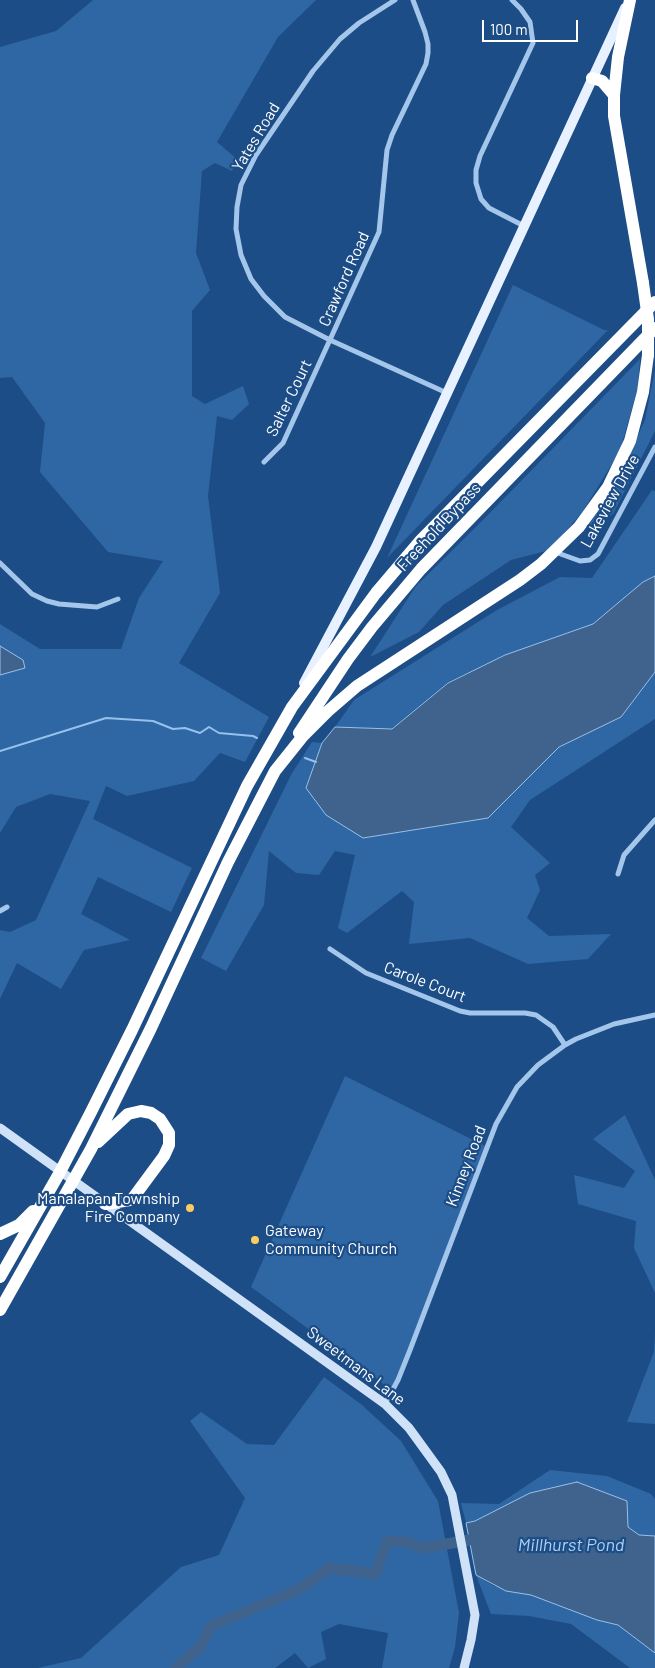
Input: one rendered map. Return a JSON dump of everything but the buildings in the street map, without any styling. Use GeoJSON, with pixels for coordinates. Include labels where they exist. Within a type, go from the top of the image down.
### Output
{"type":"FeatureCollection","features":[{"type":"Feature","properties":{"kind":"highway"},"geometry":{"type":"LineString","coordinates":[[0,1310],[91,1148],[147,1036],[228,862],[275,771],[303,736],[357,686],[520,580],[555,552],[593,509],[620,464],[637,418],[648,356],[648,319],[643,283],[615,124],[614,95],[618,57],[630,0]]}},
{"type":"Feature","properties":{"kind":"highway"},"geometry":{"type":"LineString","coordinates":[[592,78],[602,80],[614,95]]}},
{"type":"Feature","properties":{"kind":"highway","name":"Freehold Bypass"},"geometry":{"type":"LineString","coordinates":[[45,1198],[132,1030],[248,786],[292,707],[376,594],[421,540],[655,302]]}},
{"type":"Feature","properties":{"kind":"highway","name":"Freehold Bypass"},"geometry":{"type":"LineString","coordinates":[[275,771],[324,693],[400,593],[442,546],[655,328]]}},
{"type":"Feature","properties":{"kind":"highway"},"geometry":{"type":"LineString","coordinates":[[91,1148],[118,1122],[128,1114],[135,1112],[146,1112],[156,1115],[165,1124],[169,1133],[169,1145],[164,1156],[134,1198],[105,1204]]}},
{"type":"Feature","properties":{"kind":"highway"},"geometry":{"type":"LineString","coordinates":[[0,1234],[19,1225],[45,1198]]}},
{"type":"Feature","properties":{"kind":"highway"},"geometry":{"type":"LineString","coordinates":[[0,1277],[45,1198]]}},
{"type":"Feature","properties":{"kind":"main road"},"geometry":{"type":"LineString","coordinates":[[292,707],[376,547],[592,78],[630,0]]}},
{"type":"Feature","properties":{"kind":"street","name":"Yates Road"},"geometry":{"type":"LineString","coordinates":[[395,0],[359,23],[340,39],[325,56],[256,155],[241,186],[236,229],[241,255],[252,279],[264,296],[285,317],[330,340],[447,393]]}},
{"type":"Feature","properties":{"kind":"street","name":"Crawford Road"},"geometry":{"type":"LineString","coordinates":[[330,340],[379,232],[387,150],[392,135],[426,64],[428,44],[413,0]]}},
{"type":"Feature","properties":{"kind":"street"},"geometry":{"type":"LineString","coordinates":[[512,0],[530,22],[533,43],[480,156],[476,170],[476,183],[482,199],[489,208],[524,226]]}},
{"type":"Feature","properties":{"kind":"street","name":"Salter Court"},"geometry":{"type":"LineString","coordinates":[[264,462],[283,443],[330,340]]}},
{"type":"Feature","properties":{"kind":"street","name":"Lakeview Drive"},"geometry":{"type":"LineString","coordinates":[[555,552],[580,561],[590,560],[598,554],[655,446]]}},
{"type":"Feature","properties":{"kind":"street"},"geometry":{"type":"LineString","coordinates":[[0,563],[32,594],[47,601],[59,604],[97,607],[118,599]]}},
{"type":"Feature","properties":{"kind":"street"},"geometry":{"type":"LineString","coordinates":[[618,874],[624,855],[655,820]]}},
{"type":"Feature","properties":{"kind":"street"},"geometry":{"type":"LineString","coordinates":[[0,910],[7,907]]}},
{"type":"Feature","properties":{"kind":"street","name":"Carole Court"},"geometry":{"type":"LineString","coordinates":[[330,949],[366,973],[460,1011],[536,1015],[553,1027],[565,1045]]}},
{"type":"Feature","properties":{"kind":"street","name":"Kinney Road"},"geometry":{"type":"LineString","coordinates":[[385,1404],[398,1380],[465,1203],[502,1112],[517,1087],[538,1065],[565,1045],[602,1028],[655,1015]]}},
{"type":"Feature","properties":{"kind":"street","name":"Sweetmans Lane"},"geometry":{"type":"LineString","coordinates":[[0,1129],[385,1404],[415,1435],[446,1481],[452,1495],[475,1615],[464,1668]]}},
{"type":"Feature","properties":{"kind":"shaded area"},"geometry":{"type":"Polygon","coordinates":[[[93,0],[316,0],[278,37],[217,142],[238,160],[232,171],[215,163],[202,171],[196,253],[210,290],[192,311],[192,396],[205,404],[243,386],[249,404],[232,420],[217,416],[208,496],[220,593],[179,663],[269,717],[245,762],[220,753],[194,781],[127,796],[106,786],[93,819],[192,868],[171,912],[98,877],[81,914],[130,940],[84,950],[61,989],[17,963],[0,999],[0,930],[10,932],[36,920],[90,801],[50,794],[16,807],[0,833],[0,624],[40,649],[121,649],[139,598],[163,561],[108,552],[40,472],[45,423],[12,377],[0,378],[0,47],[56,31],[93,0]]]}},
{"type":"Feature","properties":{"kind":"shaded area"},"geometry":{"type":"Polygon","coordinates":[[[513,285],[604,330],[608,330],[387,558],[513,285]]]}},
{"type":"Feature","properties":{"kind":"shaded area"},"geometry":{"type":"Polygon","coordinates":[[[640,359],[638,387],[620,451],[583,511],[550,550],[511,560],[443,605],[419,632],[370,657],[416,586],[640,359]]]}},
{"type":"Feature","properties":{"kind":"shaded area"},"geometry":{"type":"Polygon","coordinates":[[[655,370],[655,431],[613,514],[588,527],[622,470],[645,420],[655,370]]]}},
{"type":"Feature","properties":{"kind":"shaded area"},"geometry":{"type":"Polygon","coordinates":[[[652,490],[655,491],[655,576],[643,582],[593,624],[505,655],[448,682],[391,729],[335,727],[354,700],[497,610],[560,577],[592,578],[652,490]]]}},
{"type":"Feature","properties":{"kind":"shaded area"},"geometry":{"type":"Polygon","coordinates":[[[655,672],[655,719],[530,800],[511,827],[550,863],[535,875],[540,890],[527,918],[549,936],[611,934],[588,959],[528,964],[470,938],[409,944],[414,902],[402,891],[347,933],[338,928],[355,855],[335,851],[319,875],[296,873],[269,851],[264,905],[226,971],[201,958],[292,773],[312,742],[322,743],[306,788],[363,838],[488,818],[559,747],[621,717],[655,672]]]}},
{"type":"Feature","properties":{"kind":"shaded area"},"geometry":{"type":"Polygon","coordinates":[[[345,1076],[487,1147],[392,1392],[380,1381],[251,1287],[345,1076]]]}},
{"type":"Feature","properties":{"kind":"shaded area"},"geometry":{"type":"Polygon","coordinates":[[[625,1115],[655,1180],[655,1293],[634,1248],[636,1221],[578,1204],[574,1175],[624,1188],[635,1171],[593,1139],[625,1115]]]}},
{"type":"Feature","properties":{"kind":"shaded area"},"geometry":{"type":"Polygon","coordinates":[[[655,1332],[655,1424],[627,1422],[654,1352],[655,1332]]]}},
{"type":"Feature","properties":{"kind":"shaded area"},"geometry":{"type":"Polygon","coordinates":[[[324,1377],[362,1405],[401,1441],[438,1501],[459,1613],[455,1647],[449,1668],[382,1668],[388,1633],[339,1624],[321,1632],[326,1659],[308,1668],[295,1653],[275,1668],[38,1668],[81,1658],[181,1567],[219,1555],[245,1498],[190,1421],[201,1412],[247,1444],[274,1445],[324,1377]]]}},
{"type":"Feature","properties":{"kind":"shaded area"},"geometry":{"type":"Polygon","coordinates":[[[550,1470],[607,1476],[651,1494],[655,1499],[655,1536],[639,1535],[628,1527],[475,1521],[466,1523],[461,1503],[499,1504],[550,1470]]]}},
{"type":"Feature","properties":{"kind":"shaded area"},"geometry":{"type":"Polygon","coordinates":[[[476,1575],[494,1586],[531,1595],[597,1620],[618,1625],[655,1653],[655,1668],[630,1668],[571,1624],[529,1616],[491,1614],[476,1575]]]}},
{"type":"Feature","properties":{"kind":"water"},"geometry":{"type":"Polygon","coordinates":[[[655,576],[655,672],[621,717],[559,747],[488,818],[363,838],[326,815],[306,788],[322,743],[335,727],[392,729],[448,683],[505,655],[593,624],[643,582],[655,576]]]}},
{"type":"Feature","properties":{"kind":"water"},"geometry":{"type":"Polygon","coordinates":[[[0,646],[23,660],[25,668],[0,675],[0,646]]]}},
{"type":"Feature","properties":{"kind":"water","name":"Millhurst Pond"},"geometry":{"type":"Polygon","coordinates":[[[577,1482],[627,1501],[628,1527],[639,1535],[655,1536],[655,1653],[618,1625],[597,1620],[531,1595],[506,1591],[476,1575],[466,1523],[475,1521],[530,1493],[577,1482]]]}},
{"type":"Feature","properties":{"kind":"waterway"},"geometry":{"type":"LineString","coordinates":[[0,751],[106,718],[153,721],[173,729],[185,728],[200,733],[209,727],[219,733],[257,738]]}},
{"type":"Feature","properties":{"kind":"waterway"},"geometry":{"type":"LineString","coordinates":[[305,758],[316,762]]}},
{"type":"Feature","properties":{"kind":"waterway"},"geometry":{"type":"LineString","coordinates":[[176,1668],[200,1647],[211,1626],[302,1588],[329,1568],[375,1574],[387,1542],[403,1541],[424,1548],[469,1540]]}},
{"type":"Feature","properties":{"kind":"place","name":"Manalapan Township Fire Company"},"geometry":{"type":"Point","coordinates":[190,1208]}},
{"type":"Feature","properties":{"kind":"place","name":"Gateway Community Church"},"geometry":{"type":"Point","coordinates":[255,1240]}}]}
